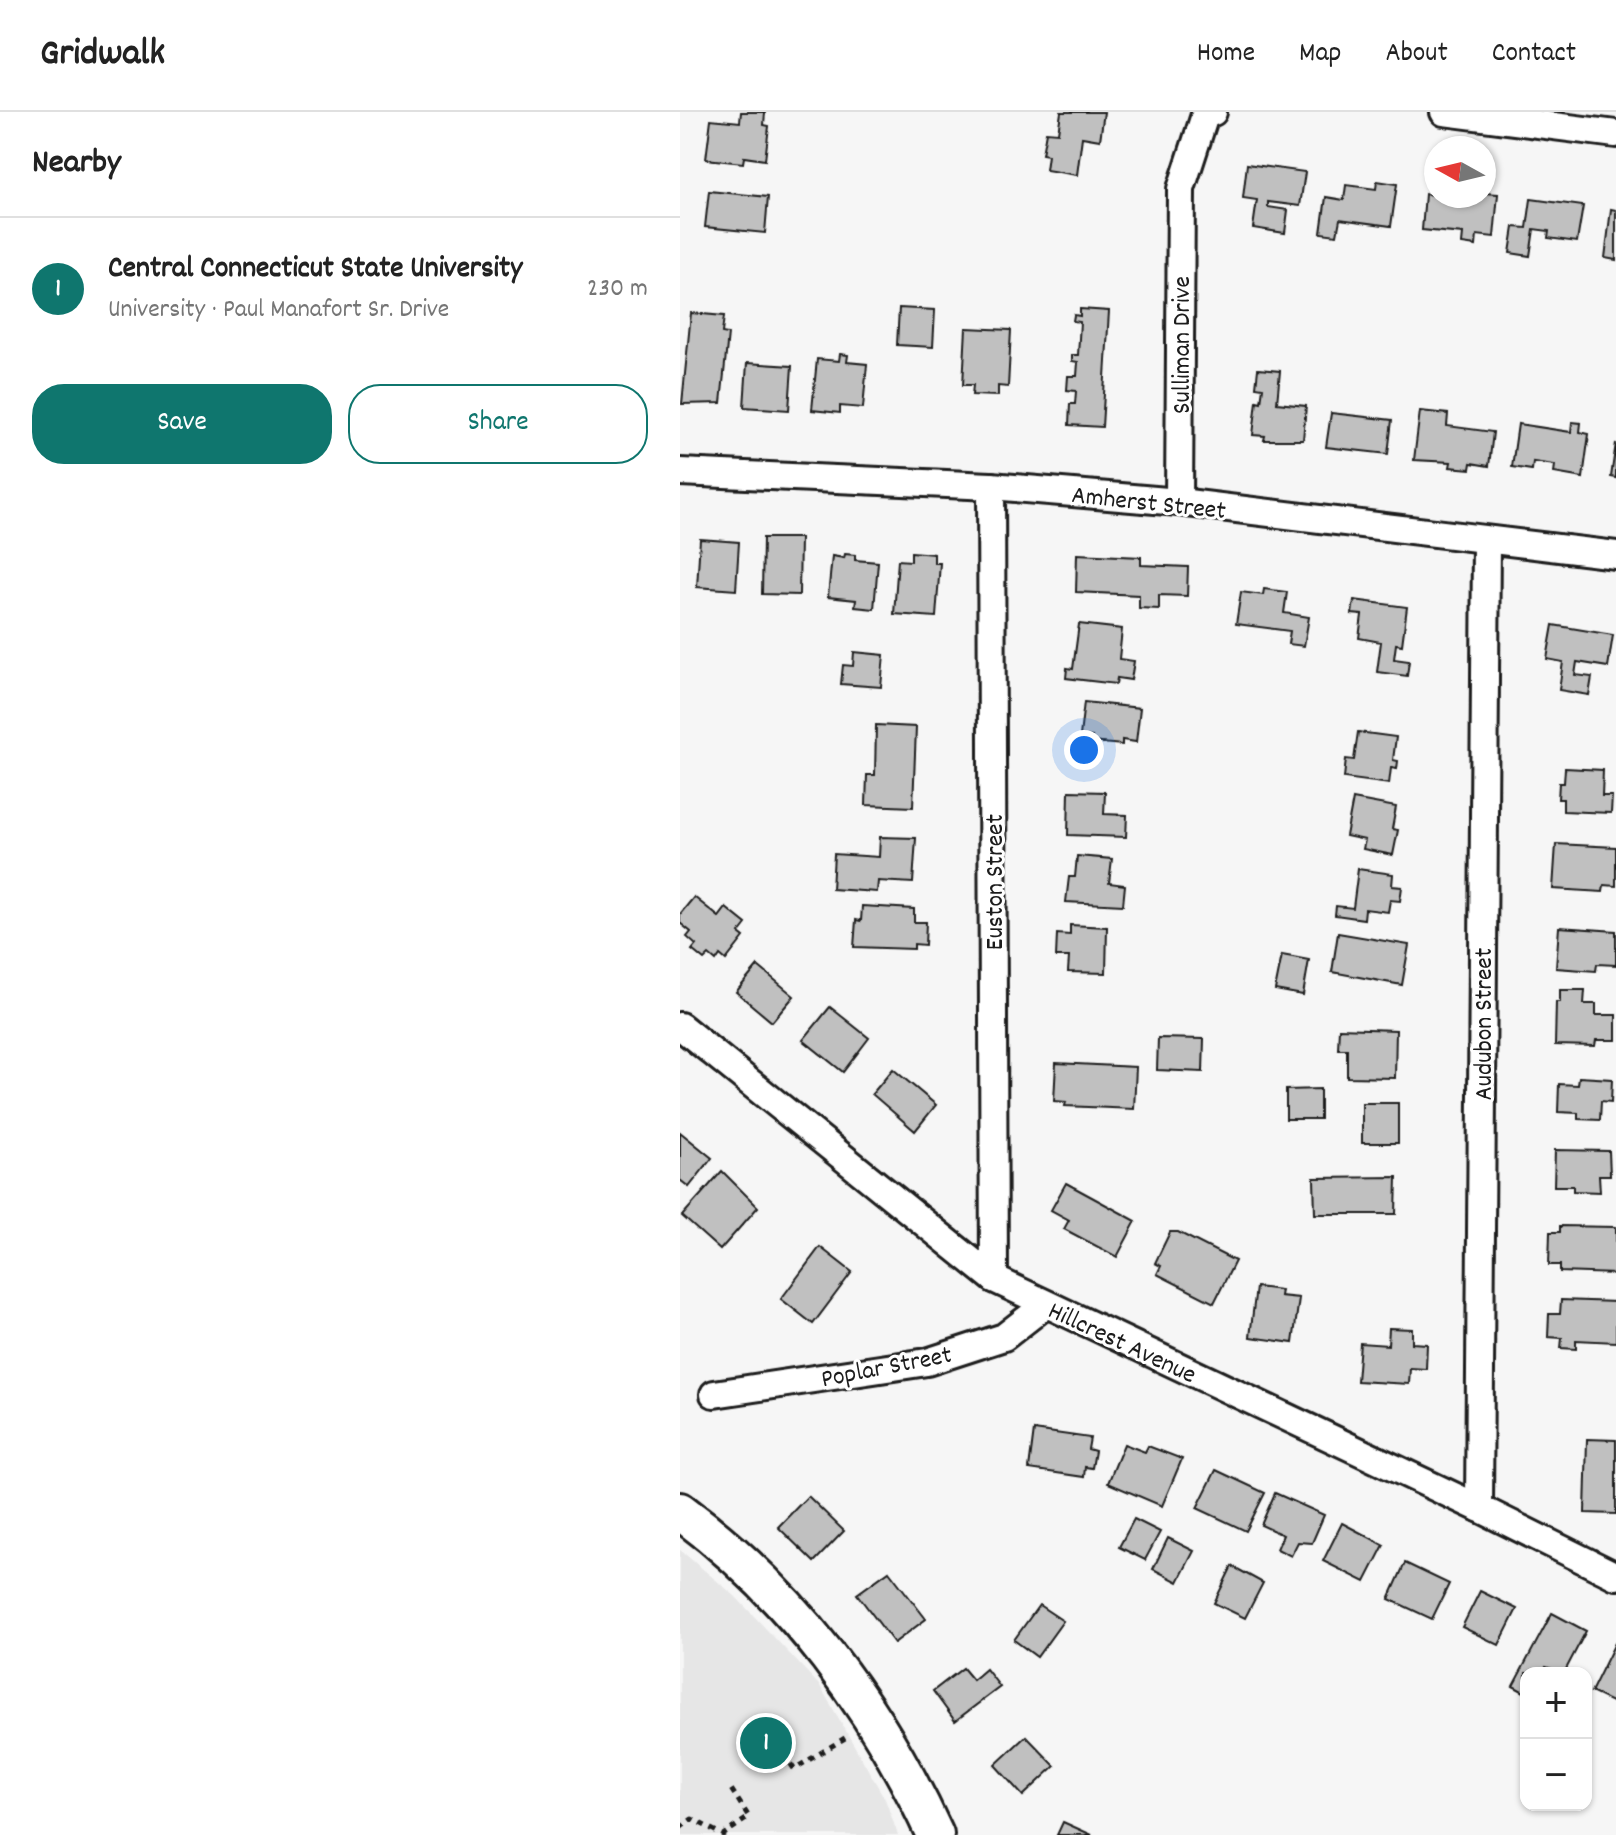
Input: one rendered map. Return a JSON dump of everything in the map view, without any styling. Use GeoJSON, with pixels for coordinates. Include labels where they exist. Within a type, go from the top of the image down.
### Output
{"type":"FeatureCollection","features":[{"type":"Feature","properties":{"kind":"street","name":"Sulliman Drive"},"geometry":{"type":"LineString","coordinates":[[1179,502],[1181,189],[1205,115],[1213,112]]}},
{"type":"Feature","properties":{"kind":"street"},"geometry":{"type":"LineString","coordinates":[[1444,112],[1616,134]]}},
{"type":"Feature","properties":{"kind":"street","name":"Amherst Street"},"geometry":{"type":"LineString","coordinates":[[680,472],[991,486],[1179,502],[1616,555]]}},
{"type":"Feature","properties":{"kind":"street","name":"Euston Street"},"geometry":{"type":"LineString","coordinates":[[991,486],[994,1279]]}},
{"type":"Feature","properties":{"kind":"street","name":"Audubon Street"},"geometry":{"type":"LineString","coordinates":[[1479,1508],[1486,540]]}},
{"type":"Feature","properties":{"kind":"street","name":"Hillcrest Avenue"},"geometry":{"type":"LineString","coordinates":[[680,1026],[994,1279],[1616,1576]]}},
{"type":"Feature","properties":{"kind":"street","name":"Poplar Street"},"geometry":{"type":"LineString","coordinates":[[714,1394],[927,1362],[1004,1337],[1045,1305]]}},
{"type":"Feature","properties":{"kind":"street"},"geometry":{"type":"LineString","coordinates":[[680,1511],[767,1586],[818,1642],[882,1734],[935,1835]]}},
{"type":"Feature","properties":{"kind":"path"},"geometry":{"type":"LineString","coordinates":[[784,1754],[794,1769],[849,1735]]}},
{"type":"Feature","properties":{"kind":"path"},"geometry":{"type":"LineString","coordinates":[[680,1828],[692,1819],[723,1835],[749,1817],[731,1789]]}},
{"type":"Feature","properties":{"kind":"shaded area"},"geometry":{"type":"Polygon","coordinates":[[[680,1550],[735,1596],[820,1686],[885,1799],[898,1835],[680,1835],[680,1550]]]}},
{"type":"Feature","properties":{"kind":"building"},"geometry":{"type":"Polygon","coordinates":[[[741,112],[765,112],[764,125],[769,126],[765,160],[744,157],[743,163],[706,159],[711,119],[740,122],[741,112]]]}},
{"type":"Feature","properties":{"kind":"building"},"geometry":{"type":"Polygon","coordinates":[[[1061,112],[1104,112],[1100,140],[1082,137],[1077,175],[1046,170],[1048,155],[1042,154],[1046,132],[1058,133],[1061,112]]]}},
{"type":"Feature","properties":{"kind":"building"},"geometry":{"type":"Polygon","coordinates":[[[1247,164],[1305,172],[1300,206],[1268,202],[1268,207],[1288,210],[1285,233],[1253,228],[1257,200],[1243,198],[1247,164]]]}},
{"type":"Feature","properties":{"kind":"building"},"geometry":{"type":"Polygon","coordinates":[[[1377,181],[1397,184],[1391,226],[1340,219],[1337,235],[1321,233],[1326,197],[1344,200],[1346,185],[1376,189],[1377,181]]]}},
{"type":"Feature","properties":{"kind":"building"},"geometry":{"type":"Polygon","coordinates":[[[709,191],[768,197],[765,233],[705,227],[709,191]]]}},
{"type":"Feature","properties":{"kind":"building"},"geometry":{"type":"Polygon","coordinates":[[[1498,194],[1494,237],[1477,235],[1476,246],[1462,244],[1463,234],[1422,230],[1424,206],[1496,208],[1498,194]]]}},
{"type":"Feature","properties":{"kind":"building"},"geometry":{"type":"Polygon","coordinates":[[[1531,199],[1583,206],[1577,242],[1548,238],[1549,231],[1534,229],[1530,256],[1510,253],[1514,227],[1527,228],[1531,199]]]}},
{"type":"Feature","properties":{"kind":"building"},"geometry":{"type":"Polygon","coordinates":[[[1611,209],[1616,210],[1616,260],[1605,258],[1611,209]]]}},
{"type":"Feature","properties":{"kind":"building"},"geometry":{"type":"Polygon","coordinates":[[[899,308],[935,310],[933,347],[897,345],[899,308]]]}},
{"type":"Feature","properties":{"kind":"building"},"geometry":{"type":"Polygon","coordinates":[[[1080,309],[1109,311],[1102,427],[1069,425],[1070,404],[1075,404],[1076,391],[1067,390],[1068,376],[1077,376],[1078,362],[1072,361],[1072,355],[1078,355],[1080,322],[1073,321],[1074,315],[1080,316],[1080,309]]]}},
{"type":"Feature","properties":{"kind":"building"},"geometry":{"type":"Polygon","coordinates":[[[691,313],[724,316],[722,333],[728,334],[721,403],[682,404],[691,313]]]}},
{"type":"Feature","properties":{"kind":"building"},"geometry":{"type":"Polygon","coordinates":[[[966,328],[1011,330],[1008,387],[998,386],[998,396],[972,395],[973,385],[963,385],[966,328]]]}},
{"type":"Feature","properties":{"kind":"building"},"geometry":{"type":"Polygon","coordinates":[[[840,354],[848,355],[847,362],[867,364],[863,408],[840,406],[840,413],[812,410],[817,359],[839,361],[840,354]]]}},
{"type":"Feature","properties":{"kind":"building"},"geometry":{"type":"Polygon","coordinates":[[[747,363],[792,366],[789,410],[744,407],[747,363]]]}},
{"type":"Feature","properties":{"kind":"building"},"geometry":{"type":"Polygon","coordinates":[[[1258,369],[1280,371],[1277,403],[1306,406],[1303,440],[1264,440],[1265,436],[1253,435],[1257,401],[1261,402],[1263,388],[1256,387],[1258,369]]]}},
{"type":"Feature","properties":{"kind":"building"},"geometry":{"type":"Polygon","coordinates":[[[1420,411],[1448,414],[1447,426],[1493,432],[1489,466],[1471,463],[1470,469],[1450,467],[1451,462],[1414,460],[1420,411]]]}},
{"type":"Feature","properties":{"kind":"building"},"geometry":{"type":"Polygon","coordinates":[[[1331,413],[1392,420],[1388,454],[1326,447],[1331,413]]]}},
{"type":"Feature","properties":{"kind":"building"},"geometry":{"type":"Polygon","coordinates":[[[1572,422],[1581,423],[1580,432],[1589,434],[1583,478],[1554,473],[1555,465],[1533,462],[1532,470],[1512,467],[1518,424],[1571,432],[1572,422]]]}},
{"type":"Feature","properties":{"kind":"building"},"geometry":{"type":"Polygon","coordinates":[[[1616,443],[1616,478],[1611,477],[1616,443]]]}},
{"type":"Feature","properties":{"kind":"building"},"geometry":{"type":"Polygon","coordinates":[[[763,538],[800,538],[799,595],[762,594],[763,538]]]}},
{"type":"Feature","properties":{"kind":"building"},"geometry":{"type":"Polygon","coordinates":[[[700,539],[739,542],[736,590],[697,587],[700,539]]]}},
{"type":"Feature","properties":{"kind":"building"},"geometry":{"type":"Polygon","coordinates":[[[911,552],[934,554],[934,563],[940,563],[936,617],[894,614],[898,560],[911,561],[911,552]]]}},
{"type":"Feature","properties":{"kind":"building"},"geometry":{"type":"Polygon","coordinates":[[[845,554],[855,555],[855,560],[878,562],[874,609],[855,607],[856,600],[828,597],[832,556],[844,558],[845,554]]]}},
{"type":"Feature","properties":{"kind":"building"},"geometry":{"type":"Polygon","coordinates":[[[1077,554],[1141,557],[1141,565],[1188,567],[1187,596],[1159,595],[1159,609],[1139,608],[1139,595],[1076,592],[1077,554]]]}},
{"type":"Feature","properties":{"kind":"building"},"geometry":{"type":"Polygon","coordinates":[[[1264,589],[1287,592],[1284,613],[1309,617],[1304,646],[1288,644],[1290,631],[1236,624],[1241,592],[1263,595],[1264,589]]]}},
{"type":"Feature","properties":{"kind":"building"},"geometry":{"type":"Polygon","coordinates":[[[1354,600],[1407,607],[1402,645],[1396,644],[1394,659],[1409,661],[1407,676],[1377,672],[1381,642],[1359,638],[1362,615],[1352,614],[1354,600]]]}},
{"type":"Feature","properties":{"kind":"building"},"geometry":{"type":"Polygon","coordinates":[[[1079,624],[1122,629],[1119,659],[1134,661],[1131,680],[1117,678],[1116,684],[1066,678],[1067,668],[1073,669],[1079,624]]]}},
{"type":"Feature","properties":{"kind":"building"},"geometry":{"type":"Polygon","coordinates":[[[1553,625],[1613,635],[1608,667],[1577,662],[1575,675],[1592,677],[1589,695],[1559,690],[1563,662],[1547,659],[1553,625]]]}},
{"type":"Feature","properties":{"kind":"building"},"geometry":{"type":"Polygon","coordinates":[[[854,652],[884,655],[881,687],[841,684],[843,665],[853,666],[854,652]]]}},
{"type":"Feature","properties":{"kind":"building"},"geometry":{"type":"Polygon","coordinates":[[[1084,702],[1140,708],[1136,742],[1122,740],[1122,745],[1091,742],[1092,737],[1080,736],[1084,702]]]}},
{"type":"Feature","properties":{"kind":"building"},"geometry":{"type":"Polygon","coordinates":[[[876,725],[916,727],[913,807],[866,805],[867,775],[875,775],[876,725]]]}},
{"type":"Feature","properties":{"kind":"building"},"geometry":{"type":"Polygon","coordinates":[[[1358,732],[1396,737],[1393,760],[1398,761],[1397,769],[1391,768],[1389,784],[1344,778],[1346,759],[1354,760],[1358,732]]]}},
{"type":"Feature","properties":{"kind":"building"},"geometry":{"type":"Polygon","coordinates":[[[1565,768],[1603,770],[1602,796],[1612,796],[1611,813],[1563,811],[1563,799],[1558,799],[1559,783],[1564,783],[1565,768]]]}},
{"type":"Feature","properties":{"kind":"building"},"geometry":{"type":"Polygon","coordinates":[[[1069,791],[1105,792],[1104,814],[1127,815],[1126,837],[1068,835],[1069,791]]]}},
{"type":"Feature","properties":{"kind":"building"},"geometry":{"type":"Polygon","coordinates":[[[1353,799],[1396,807],[1392,829],[1398,830],[1393,855],[1363,849],[1365,840],[1346,836],[1353,799]]]}},
{"type":"Feature","properties":{"kind":"building"},"geometry":{"type":"Polygon","coordinates":[[[880,837],[916,838],[913,883],[878,881],[877,892],[832,889],[834,854],[879,857],[880,837]]]}},
{"type":"Feature","properties":{"kind":"building"},"geometry":{"type":"Polygon","coordinates":[[[1556,844],[1616,847],[1616,886],[1604,885],[1603,892],[1553,889],[1556,844]]]}},
{"type":"Feature","properties":{"kind":"building"},"geometry":{"type":"Polygon","coordinates":[[[1077,856],[1112,859],[1109,883],[1125,885],[1123,905],[1066,902],[1069,877],[1075,877],[1077,856]]]}},
{"type":"Feature","properties":{"kind":"building"},"geometry":{"type":"Polygon","coordinates":[[[1358,869],[1393,874],[1392,886],[1402,887],[1400,901],[1390,900],[1388,912],[1365,909],[1364,919],[1335,915],[1336,906],[1353,908],[1358,869]]]}},
{"type":"Feature","properties":{"kind":"building"},"geometry":{"type":"Polygon","coordinates":[[[694,897],[719,917],[726,908],[746,924],[739,933],[744,937],[726,960],[720,955],[716,961],[709,955],[704,960],[692,950],[696,945],[687,937],[691,932],[680,923],[680,914],[694,897]]]}},
{"type":"Feature","properties":{"kind":"building"},"geometry":{"type":"Polygon","coordinates":[[[862,906],[914,909],[914,922],[926,922],[925,945],[914,944],[914,949],[854,947],[856,920],[861,921],[862,906]]]}},
{"type":"Feature","properties":{"kind":"building"},"geometry":{"type":"Polygon","coordinates":[[[1070,925],[1107,927],[1106,973],[1068,972],[1069,957],[1056,957],[1057,934],[1070,935],[1070,925]]]}},
{"type":"Feature","properties":{"kind":"building"},"geometry":{"type":"Polygon","coordinates":[[[1559,927],[1616,931],[1616,965],[1597,964],[1596,971],[1556,968],[1559,927]]]}},
{"type":"Feature","properties":{"kind":"building"},"geometry":{"type":"Polygon","coordinates":[[[1338,933],[1409,945],[1402,985],[1332,972],[1338,933]]]}},
{"type":"Feature","properties":{"kind":"building"},"geometry":{"type":"Polygon","coordinates":[[[1282,955],[1309,960],[1303,995],[1275,990],[1282,955]]]}},
{"type":"Feature","properties":{"kind":"building"},"geometry":{"type":"Polygon","coordinates":[[[758,966],[794,996],[772,1022],[736,992],[758,966]]]}},
{"type":"Feature","properties":{"kind":"building"},"geometry":{"type":"Polygon","coordinates":[[[1560,990],[1585,990],[1584,1004],[1596,1004],[1596,1015],[1616,1015],[1616,1040],[1596,1040],[1595,1046],[1555,1045],[1556,1002],[1560,1002],[1560,990]]]}},
{"type":"Feature","properties":{"kind":"building"},"geometry":{"type":"Polygon","coordinates":[[[830,1007],[869,1038],[843,1072],[803,1040],[830,1007]]]}},
{"type":"Feature","properties":{"kind":"building"},"geometry":{"type":"Polygon","coordinates":[[[1339,1028],[1396,1030],[1395,1078],[1347,1077],[1347,1049],[1338,1049],[1339,1028]]]}},
{"type":"Feature","properties":{"kind":"building"},"geometry":{"type":"Polygon","coordinates":[[[1158,1038],[1204,1039],[1203,1072],[1157,1070],[1158,1038]]]}},
{"type":"Feature","properties":{"kind":"building"},"geometry":{"type":"Polygon","coordinates":[[[1056,1063],[1136,1067],[1134,1109],[1065,1106],[1066,1102],[1054,1101],[1056,1063]]]}},
{"type":"Feature","properties":{"kind":"building"},"geometry":{"type":"Polygon","coordinates":[[[893,1069],[936,1105],[915,1131],[872,1094],[893,1069]]]}},
{"type":"Feature","properties":{"kind":"building"},"geometry":{"type":"Polygon","coordinates":[[[1579,1077],[1612,1079],[1611,1102],[1601,1101],[1600,1120],[1578,1119],[1578,1113],[1558,1112],[1559,1084],[1578,1085],[1579,1077]]]}},
{"type":"Feature","properties":{"kind":"building"},"geometry":{"type":"Polygon","coordinates":[[[1320,1089],[1320,1119],[1286,1119],[1286,1090],[1320,1089]]]}},
{"type":"Feature","properties":{"kind":"building"},"geometry":{"type":"Polygon","coordinates":[[[1362,1103],[1398,1103],[1398,1143],[1362,1143],[1362,1103]]]}},
{"type":"Feature","properties":{"kind":"building"},"geometry":{"type":"Polygon","coordinates":[[[680,1132],[712,1158],[689,1187],[680,1180],[680,1132]]]}},
{"type":"Feature","properties":{"kind":"building"},"geometry":{"type":"Polygon","coordinates":[[[1555,1150],[1609,1151],[1610,1175],[1599,1175],[1600,1192],[1573,1191],[1573,1186],[1554,1186],[1555,1150]]]}},
{"type":"Feature","properties":{"kind":"building"},"geometry":{"type":"Polygon","coordinates":[[[722,1171],[758,1207],[720,1250],[682,1216],[722,1171]]]}},
{"type":"Feature","properties":{"kind":"building"},"geometry":{"type":"Polygon","coordinates":[[[1397,1177],[1396,1214],[1315,1214],[1314,1178],[1397,1177]]]}},
{"type":"Feature","properties":{"kind":"building"},"geometry":{"type":"Polygon","coordinates":[[[1066,1183],[1136,1221],[1117,1257],[1064,1229],[1069,1220],[1051,1210],[1066,1183]]]}},
{"type":"Feature","properties":{"kind":"building"},"geometry":{"type":"Polygon","coordinates":[[[1560,1226],[1616,1227],[1616,1274],[1560,1272],[1560,1265],[1549,1265],[1550,1232],[1560,1232],[1560,1226]]]}},
{"type":"Feature","properties":{"kind":"building"},"geometry":{"type":"Polygon","coordinates":[[[1170,1232],[1178,1232],[1235,1261],[1214,1303],[1157,1274],[1161,1266],[1155,1263],[1170,1232]]]}},
{"type":"Feature","properties":{"kind":"building"},"geometry":{"type":"Polygon","coordinates":[[[820,1247],[852,1272],[813,1324],[781,1299],[820,1247]]]}},
{"type":"Feature","properties":{"kind":"building"},"geometry":{"type":"Polygon","coordinates":[[[1256,1287],[1281,1290],[1280,1296],[1299,1298],[1293,1343],[1250,1337],[1256,1287]]]}},
{"type":"Feature","properties":{"kind":"building"},"geometry":{"type":"Polygon","coordinates":[[[1561,1300],[1616,1302],[1616,1342],[1576,1340],[1576,1349],[1561,1348],[1562,1338],[1548,1337],[1549,1314],[1560,1314],[1561,1300]]]}},
{"type":"Feature","properties":{"kind":"building"},"geometry":{"type":"Polygon","coordinates":[[[1389,1328],[1412,1329],[1412,1343],[1427,1344],[1426,1369],[1410,1368],[1409,1384],[1357,1381],[1360,1343],[1388,1345],[1389,1328]]]}},
{"type":"Feature","properties":{"kind":"building"},"geometry":{"type":"Polygon","coordinates":[[[1034,1430],[1090,1438],[1088,1449],[1095,1451],[1092,1468],[1085,1467],[1084,1477],[1029,1469],[1034,1430]]]}},
{"type":"Feature","properties":{"kind":"building"},"geometry":{"type":"Polygon","coordinates":[[[1587,1439],[1616,1440],[1616,1514],[1585,1513],[1587,1439]]]}},
{"type":"Feature","properties":{"kind":"building"},"geometry":{"type":"Polygon","coordinates":[[[1124,1444],[1145,1452],[1148,1446],[1182,1459],[1162,1506],[1108,1483],[1124,1444]]]}},
{"type":"Feature","properties":{"kind":"building"},"geometry":{"type":"Polygon","coordinates":[[[1216,1470],[1265,1493],[1246,1531],[1197,1508],[1216,1470]]]}},
{"type":"Feature","properties":{"kind":"building"},"geometry":{"type":"Polygon","coordinates":[[[1275,1493],[1324,1515],[1312,1543],[1298,1542],[1291,1556],[1277,1549],[1283,1535],[1261,1525],[1275,1493]]]}},
{"type":"Feature","properties":{"kind":"building"},"geometry":{"type":"Polygon","coordinates":[[[808,1496],[844,1531],[814,1562],[778,1527],[808,1496]]]}},
{"type":"Feature","properties":{"kind":"building"},"geometry":{"type":"Polygon","coordinates":[[[1134,1519],[1160,1532],[1145,1560],[1119,1547],[1134,1519]]]}},
{"type":"Feature","properties":{"kind":"building"},"geometry":{"type":"Polygon","coordinates":[[[1342,1523],[1384,1545],[1365,1582],[1323,1561],[1342,1523]]]}},
{"type":"Feature","properties":{"kind":"building"},"geometry":{"type":"Polygon","coordinates":[[[1168,1538],[1194,1551],[1178,1582],[1153,1569],[1168,1538]]]}},
{"type":"Feature","properties":{"kind":"building"},"geometry":{"type":"Polygon","coordinates":[[[1405,1563],[1449,1584],[1432,1619],[1389,1599],[1405,1563]]]}},
{"type":"Feature","properties":{"kind":"building"},"geometry":{"type":"Polygon","coordinates":[[[1232,1566],[1263,1583],[1245,1618],[1214,1603],[1232,1566]]]}},
{"type":"Feature","properties":{"kind":"building"},"geometry":{"type":"Polygon","coordinates":[[[889,1571],[926,1619],[894,1643],[857,1594],[889,1571]]]}},
{"type":"Feature","properties":{"kind":"building"},"geometry":{"type":"Polygon","coordinates":[[[1480,1591],[1517,1609],[1499,1645],[1462,1627],[1480,1591]]]}},
{"type":"Feature","properties":{"kind":"building"},"geometry":{"type":"Polygon","coordinates":[[[1039,1605],[1063,1621],[1037,1657],[1014,1640],[1039,1605]]]}},
{"type":"Feature","properties":{"kind":"building"},"geometry":{"type":"Polygon","coordinates":[[[1552,1613],[1586,1631],[1567,1667],[1523,1667],[1552,1613]]]}},
{"type":"Feature","properties":{"kind":"building"},"geometry":{"type":"Polygon","coordinates":[[[1615,1643],[1616,1643],[1616,1704],[1592,1690],[1615,1643]]]}},
{"type":"Feature","properties":{"kind":"building"},"geometry":{"type":"Polygon","coordinates":[[[963,1668],[973,1680],[986,1669],[1000,1687],[955,1721],[933,1691],[963,1668]]]}},
{"type":"Feature","properties":{"kind":"building"},"geometry":{"type":"Polygon","coordinates":[[[1520,1673],[1520,1690],[1513,1686],[1520,1673]]]}},
{"type":"Feature","properties":{"kind":"building"},"geometry":{"type":"Polygon","coordinates":[[[1026,1736],[1055,1766],[1023,1796],[995,1765],[1026,1736]]]}},
{"type":"Feature","properties":{"kind":"building"},"geometry":{"type":"Polygon","coordinates":[[[1063,1822],[1092,1835],[1057,1835],[1063,1822]]]}},
{"type":"Feature","properties":{"kind":"place","name":"Central Connecticut State University"},"geometry":{"type":"Point","coordinates":[766,1743]}}]}
